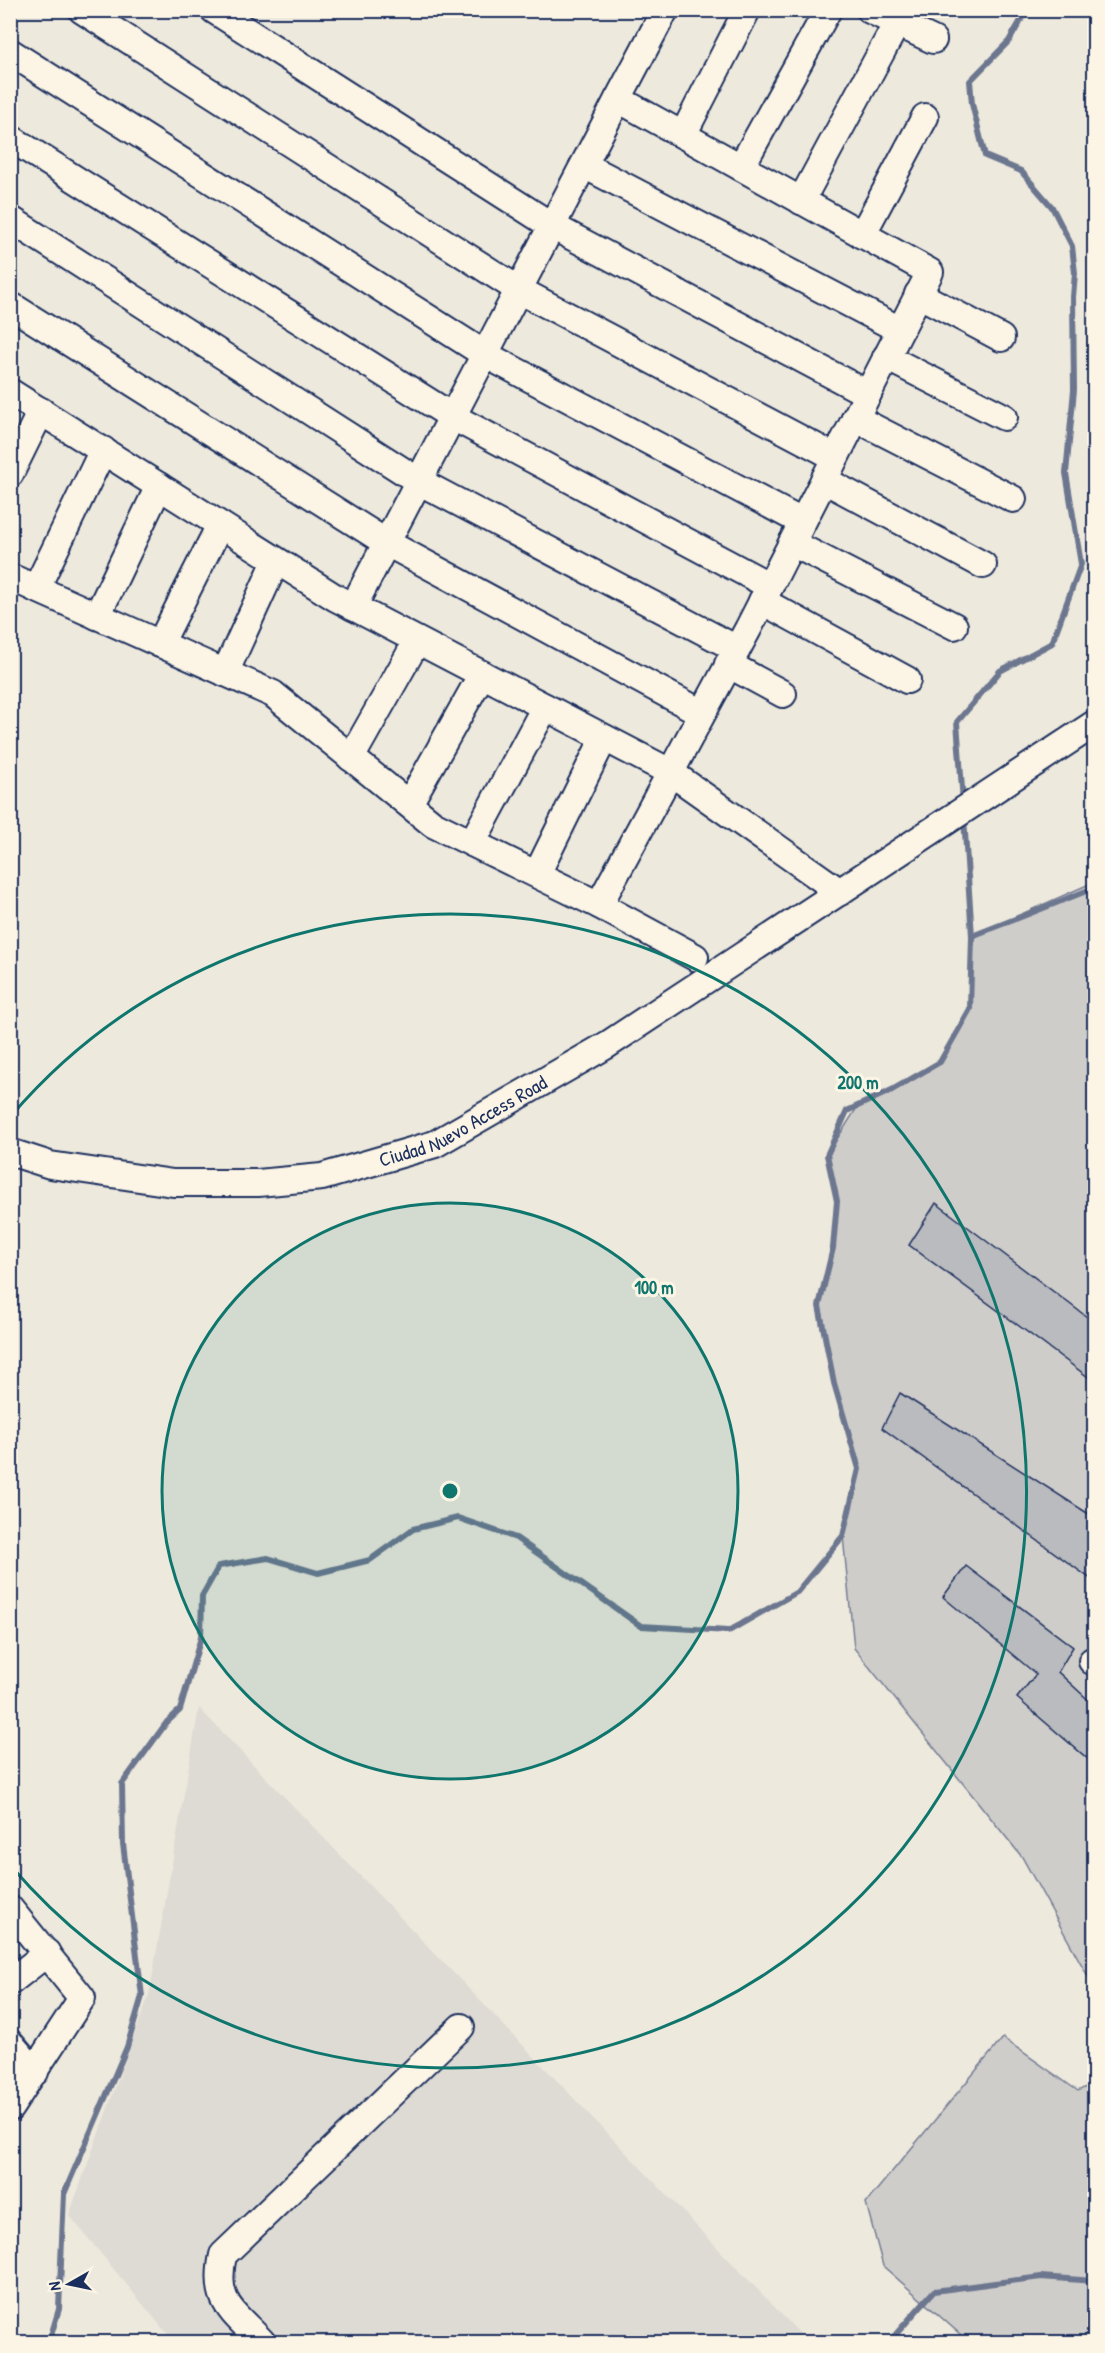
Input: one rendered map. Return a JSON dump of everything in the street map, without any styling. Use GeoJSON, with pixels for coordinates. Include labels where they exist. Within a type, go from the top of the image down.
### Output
{"type":"FeatureCollection","features":[{"type":"Feature","properties":{"kind":"street"},"geometry":{"type":"LineString","coordinates":[[82,10],[519,290],[835,457]]}},
{"type":"Feature","properties":{"kind":"street"},"geometry":{"type":"LineString","coordinates":[[214,10],[552,226],[868,394]]}},
{"type":"Feature","properties":{"kind":"street"},"geometry":{"type":"LineString","coordinates":[[353,607],[665,10]]}},
{"type":"Feature","properties":{"kind":"street"},"geometry":{"type":"LineString","coordinates":[[683,135],[747,10]]}},
{"type":"Feature","properties":{"kind":"street"},"geometry":{"type":"LineString","coordinates":[[741,167],[828,10]]}},
{"type":"Feature","properties":{"kind":"street"},"geometry":{"type":"LineString","coordinates":[[870,10],[933,40]]}},
{"type":"Feature","properties":{"kind":"street"},"geometry":{"type":"LineString","coordinates":[[801,201],[897,23]]}},
{"type":"Feature","properties":{"kind":"street"},"geometry":{"type":"LineString","coordinates":[[10,52],[486,355],[797,533],[954,626]]}},
{"type":"Feature","properties":{"kind":"street"},"geometry":{"type":"LineString","coordinates":[[598,905],[766,593],[930,272],[618,99]]}},
{"type":"Feature","properties":{"kind":"street"},"geometry":{"type":"LineString","coordinates":[[862,235],[925,117]]}},
{"type":"Feature","properties":{"kind":"street"},"geometry":{"type":"LineString","coordinates":[[10,138],[453,417],[766,593],[907,680]]}},
{"type":"Feature","properties":{"kind":"street"},"geometry":{"type":"LineString","coordinates":[[584,165],[900,330]]}},
{"type":"Feature","properties":{"kind":"street"},"geometry":{"type":"LineString","coordinates":[[10,219],[420,482],[732,657],[783,694]]}},
{"type":"Feature","properties":{"kind":"street"},"geometry":{"type":"LineString","coordinates":[[918,294],[1001,338]]}},
{"type":"Feature","properties":{"kind":"street"},"geometry":{"type":"LineString","coordinates":[[10,305],[387,543],[702,713]]}},
{"type":"Feature","properties":{"kind":"street"},"geometry":{"type":"LineString","coordinates":[[886,357],[1004,417]]}},
{"type":"Feature","properties":{"kind":"street"},"geometry":{"type":"LineString","coordinates":[[10,392],[276,561],[353,607],[670,772],[850,885]]}},
{"type":"Feature","properties":{"kind":"street"},"geometry":{"type":"LineString","coordinates":[[10,474],[41,411]]}},
{"type":"Feature","properties":{"kind":"street"},"geometry":{"type":"LineString","coordinates":[[855,418],[1013,499]]}},
{"type":"Feature","properties":{"kind":"street"},"geometry":{"type":"LineString","coordinates":[[36,589],[103,450]]}},
{"type":"Feature","properties":{"kind":"street"},"geometry":{"type":"LineString","coordinates":[[824,480],[983,565]]}},
{"type":"Feature","properties":{"kind":"street"},"geometry":{"type":"LineString","coordinates":[[97,616],[159,486]]}},
{"type":"Feature","properties":{"kind":"street"},"geometry":{"type":"LineString","coordinates":[[160,644],[220,525]]}},
{"type":"Feature","properties":{"kind":"street"},"geometry":{"type":"LineString","coordinates":[[225,673],[276,561]]}},
{"type":"Feature","properties":{"kind":"street"},"geometry":{"type":"LineString","coordinates":[[10,577],[273,694],[433,824],[537,874],[695,957]]}},
{"type":"Feature","properties":{"kind":"street"},"geometry":{"type":"LineString","coordinates":[[351,758],[417,641]]}},
{"type":"Feature","properties":{"kind":"street"},"geometry":{"type":"LineString","coordinates":[[409,804],[482,674]]}},
{"type":"Feature","properties":{"kind":"street"},"geometry":{"type":"LineString","coordinates":[[472,843],[544,707]]}},
{"type":"Feature","properties":{"kind":"street","name":"Ciudad Nuevo Access Road"},"geometry":{"type":"LineString","coordinates":[[10,1152],[50,1165],[173,1183],[258,1183],[322,1177],[388,1160],[435,1144],[607,1045],[1095,724]]}},
{"type":"Feature","properties":{"kind":"street"},"geometry":{"type":"LineString","coordinates":[[537,874],[604,738]]}},
{"type":"Feature","properties":{"kind":"street"},"geometry":{"type":"LineString","coordinates":[[10,2108],[82,2002],[79,1992],[11,1910]]}},
{"type":"Feature","properties":{"kind":"street"},"geometry":{"type":"LineString","coordinates":[[10,1982],[47,1953]]}},
{"type":"Feature","properties":{"kind":"street"},"geometry":{"type":"LineString","coordinates":[[262,2343],[229,2309],[220,2291],[219,2276],[223,2255],[461,2027]]}},
{"type":"Feature","properties":{"kind":"street"},"geometry":{"type":"LineString","coordinates":[[10,2043],[35,2072]]}},
{"type":"Feature","properties":{"kind":"shaded area"},"geometry":{"type":"Polygon","coordinates":[[[1094,882],[1094,1987],[1022,1857],[854,1648],[843,1536],[859,1469],[835,1385],[820,1301],[834,1245],[837,1202],[827,1155],[858,1106],[940,1062],[970,1009],[972,936],[1094,882]]]}},
{"type":"Feature","properties":{"kind":"shaded area"},"geometry":{"type":"Polygon","coordinates":[[[199,1708],[808,2342],[174,2342],[69,2215],[149,1995],[199,1708]]]}},
{"type":"Feature","properties":{"kind":"shaded area"},"geometry":{"type":"Polygon","coordinates":[[[1003,2038],[1078,2091],[1094,2083],[1094,2342],[969,2342],[883,2266],[866,2203],[1003,2038]]]}},
{"type":"Feature","properties":{"kind":"building"},"geometry":{"type":"Polygon","coordinates":[[[936,1203],[1095,1323],[1095,1382],[909,1245],[936,1203]]]}},
{"type":"Feature","properties":{"kind":"building"},"geometry":{"type":"Polygon","coordinates":[[[900,1393],[1095,1518],[1095,1582],[882,1428],[900,1393]]]}},
{"type":"Feature","properties":{"kind":"building"},"geometry":{"type":"Polygon","coordinates":[[[966,1566],[1073,1647],[1058,1672],[1095,1706],[1095,1765],[1017,1698],[1036,1674],[943,1597],[966,1566]]]}},
{"type":"Feature","properties":{"kind":"waterway"},"geometry":{"type":"LineString","coordinates":[[963,802],[957,722],[1000,671],[1052,643],[1081,564],[1066,473],[1074,390],[1075,273],[1072,246],[1052,207],[1021,171],[985,156],[972,104],[970,81],[1009,41],[1027,10]]}},
{"type":"Feature","properties":{"kind":"waterway"},"geometry":{"type":"LineString","coordinates":[[49,2342],[59,2309],[64,2194],[127,2047],[142,1996],[123,1844],[122,1784],[167,1722],[180,1710],[201,1637],[202,1596],[219,1566],[268,1558],[318,1573],[370,1560],[413,1529],[458,1518],[516,1538],[641,1626],[729,1631],[797,1592],[843,1536],[859,1469],[834,1383],[819,1306],[833,1248],[837,1201],[827,1155],[847,1111],[892,1090],[940,1062],[970,1009],[972,936],[964,818]]}},
{"type":"Feature","properties":{"kind":"waterway"},"geometry":{"type":"LineString","coordinates":[[972,936],[1094,888]]}},
{"type":"Feature","properties":{"kind":"waterway"},"geometry":{"type":"LineString","coordinates":[[889,2342],[934,2291],[1041,2277],[1094,2281]]}}]}
